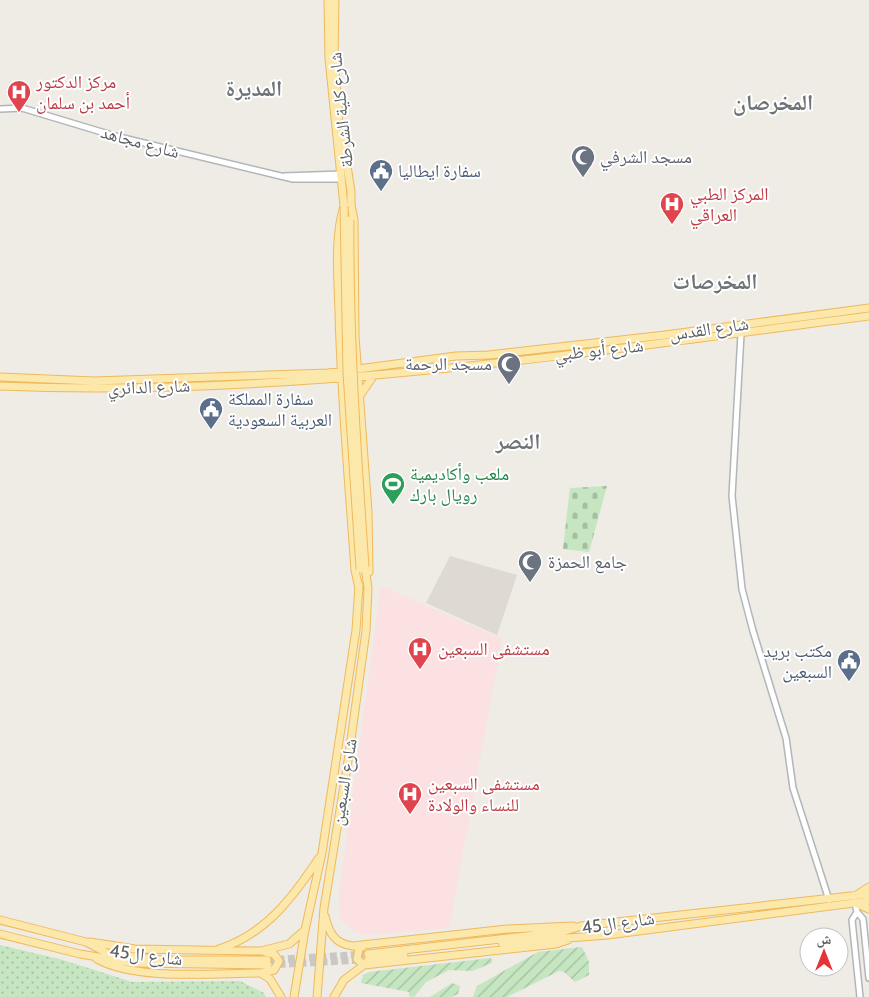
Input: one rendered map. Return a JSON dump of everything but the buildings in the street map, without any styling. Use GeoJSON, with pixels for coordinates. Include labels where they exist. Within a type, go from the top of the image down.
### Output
{"type":"FeatureCollection","features":[{"type":"Feature","properties":{"kind":"main road","name":"شارع كلية الشرطة"},"geometry":{"type":"LineString","coordinates":[[328,0],[330,67],[342,176],[348,205]]}},
{"type":"Feature","properties":{"kind":"main road","name":"شارع كلية الشرطة"},"geometry":{"type":"LineString","coordinates":[[335,0],[334,58],[350,220],[352,373],[362,568]]}},
{"type":"Feature","properties":{"kind":"main road"},"geometry":{"type":"LineString","coordinates":[[348,205],[354,220],[356,354],[368,512],[368,588]]}},
{"type":"Feature","properties":{"kind":"main road"},"geometry":{"type":"LineString","coordinates":[[348,205],[340,220],[340,337],[355,570],[359,589]]}},
{"type":"Feature","properties":{"kind":"main road"},"geometry":{"type":"LineString","coordinates":[[348,205],[347,373],[362,568]]}},
{"type":"Feature","properties":{"kind":"main road","name":"شارع القدس"},"geometry":{"type":"LineString","coordinates":[[372,372],[452,357],[869,308]]}},
{"type":"Feature","properties":{"kind":"main road","name":"شارع أبو ظبي"},"geometry":{"type":"LineString","coordinates":[[328,376],[454,366],[610,349],[741,334],[869,316]]}},
{"type":"Feature","properties":{"kind":"main road"},"geometry":{"type":"LineString","coordinates":[[340,337],[343,342],[350,343],[356,336]]}},
{"type":"Feature","properties":{"kind":"main road"},"geometry":{"type":"LineString","coordinates":[[609,340],[610,349]]}},
{"type":"Feature","properties":{"kind":"main road"},"geometry":{"type":"LineString","coordinates":[[356,354],[372,372],[359,401]]}},
{"type":"Feature","properties":{"kind":"main road"},"geometry":{"type":"LineString","coordinates":[[469,356],[465,359],[469,364]]}},
{"type":"Feature","properties":{"kind":"main road"},"geometry":{"type":"LineString","coordinates":[[452,357],[457,362],[454,366]]}},
{"type":"Feature","properties":{"kind":"main road"},"geometry":{"type":"LineString","coordinates":[[341,360],[338,367],[328,376],[342,388]]}},
{"type":"Feature","properties":{"kind":"main road"},"geometry":{"type":"LineString","coordinates":[[227,385],[231,382],[228,376]]}},
{"type":"Feature","properties":{"kind":"main road","name":"شارع الدائري"},"geometry":{"type":"LineString","coordinates":[[0,377],[94,385],[228,376],[328,376]]}},
{"type":"Feature","properties":{"kind":"main road"},"geometry":{"type":"LineString","coordinates":[[236,385],[233,379],[238,376]]}},
{"type":"Feature","properties":{"kind":"main road","name":"شارع الدائري"},"geometry":{"type":"LineString","coordinates":[[0,386],[236,385],[328,376]]}},
{"type":"Feature","properties":{"kind":"main road"},"geometry":{"type":"LineString","coordinates":[[343,406],[346,400],[352,398],[359,401]]}},
{"type":"Feature","properties":{"kind":"main road","name":"شارع السبعين"},"geometry":{"type":"LineString","coordinates":[[316,997],[324,908],[348,762],[366,631],[368,588],[362,568]]}},
{"type":"Feature","properties":{"kind":"main road","name":"شارع السبعين"},"geometry":{"type":"LineString","coordinates":[[294,997],[305,930],[322,853],[356,630],[362,568]]}},
{"type":"Feature","properties":{"kind":"main road"},"geometry":{"type":"LineString","coordinates":[[214,951],[251,936],[282,909],[297,892],[322,853]]}},
{"type":"Feature","properties":{"kind":"main road","name":"شارع ال45"},"geometry":{"type":"LineString","coordinates":[[367,960],[562,932],[581,926],[829,897],[866,895]]}},
{"type":"Feature","properties":{"kind":"main road","name":"شارع ال45"},"geometry":{"type":"LineString","coordinates":[[367,960],[556,944],[576,938],[855,903],[866,895]]}},
{"type":"Feature","properties":{"kind":"main road"},"geometry":{"type":"LineString","coordinates":[[855,903],[869,910]]}},
{"type":"Feature","properties":{"kind":"main road"},"geometry":{"type":"LineString","coordinates":[[324,908],[327,924],[336,940],[344,945],[363,946],[507,929],[581,926]]}},
{"type":"Feature","properties":{"kind":"main road","name":"شارع ال45"},"geometry":{"type":"LineString","coordinates":[[0,920],[86,942],[107,953],[135,958],[267,963],[162,965],[93,956],[0,934]]}},
{"type":"Feature","properties":{"kind":"main road"},"geometry":{"type":"LineString","coordinates":[[260,951],[289,944],[305,930]]}},
{"type":"Feature","properties":{"kind":"main road"},"geometry":{"type":"LineString","coordinates":[[86,942],[108,943],[135,949],[260,951],[274,954],[279,961],[274,970],[261,973],[152,973],[111,967],[93,956]]}},
{"type":"Feature","properties":{"kind":"main road"},"geometry":{"type":"LineString","coordinates":[[363,946],[359,949],[357,959],[367,960]]}},
{"type":"Feature","properties":{"kind":"main road"},"geometry":{"type":"LineString","coordinates":[[334,997],[344,980],[367,960]]}},
{"type":"Feature","properties":{"kind":"main road"},"geometry":{"type":"LineString","coordinates":[[261,973],[270,979],[281,997]]}},
{"type":"Feature","properties":{"kind":"street","name":"شارع مجاهد"},"geometry":{"type":"LineString","coordinates":[[0,109],[22,108],[115,136],[281,177],[342,176]]}},
{"type":"Feature","properties":{"kind":"street"},"geometry":{"type":"LineString","coordinates":[[741,334],[732,496],[742,589],[786,738],[793,788],[829,897],[830,906]]}},
{"type":"Feature","properties":{"kind":"street"},"geometry":{"type":"LineString","coordinates":[[855,903],[857,912],[863,919],[869,978]]}},
{"type":"Feature","properties":{"kind":"street"},"geometry":{"type":"LineString","coordinates":[[857,912],[852,920],[860,997]]}},
{"type":"Feature","properties":{"kind":"shaded area"},"geometry":{"type":"Polygon","coordinates":[[[450,556],[517,575],[497,635],[426,603],[450,556]]]}},
{"type":"Feature","properties":{"kind":"shaded area","name":"مستشفى السبعين للنساء والولادة"},"geometry":{"type":"Polygon","coordinates":[[[381,586],[502,639],[449,928],[367,935],[355,932],[340,919],[339,895],[381,586]]]}},
{"type":"Feature","properties":{"kind":"green space"},"geometry":{"type":"Polygon","coordinates":[[[607,486],[589,552],[563,549],[570,488],[607,486]]]}},
{"type":"Feature","properties":{"kind":"green space"},"geometry":{"type":"Polygon","coordinates":[[[0,945],[63,960],[132,982],[240,981],[264,993],[266,997],[0,997],[0,945]]]}},
{"type":"Feature","properties":{"kind":"green space"},"geometry":{"type":"Polygon","coordinates":[[[582,947],[589,962],[589,975],[575,982],[564,972],[559,971],[507,997],[473,997],[477,986],[538,952],[582,947]]]}},
{"type":"Feature","properties":{"kind":"green space"},"geometry":{"type":"Polygon","coordinates":[[[491,958],[492,963],[472,971],[449,970],[426,982],[414,997],[409,996],[409,992],[361,983],[363,975],[369,972],[491,958]]]}},
{"type":"Feature","properties":{"kind":"green space"},"geometry":{"type":"Polygon","coordinates":[[[452,983],[460,986],[458,994],[451,997],[430,997],[452,983]]]}},
{"type":"Feature","properties":{"kind":"tunnel"},"geometry":{"type":"LineString","coordinates":[[267,960],[368,954]]}},
{"type":"Feature","properties":{"kind":"tunnel"},"geometry":{"type":"LineString","coordinates":[[268,965],[362,960]]}},
{"type":"Feature","properties":{"kind":"place","name":"مركز الدكتور أحمد بن سلمان"},"geometry":{"type":"Point","coordinates":[19,113]}},
{"type":"Feature","properties":{"kind":"place","name":"مسجد الشرفي"},"geometry":{"type":"Point","coordinates":[583,178]}},
{"type":"Feature","properties":{"kind":"place","name":"سفارة ايطاليا"},"geometry":{"type":"Point","coordinates":[381,192]}},
{"type":"Feature","properties":{"kind":"place","name":"المركز الطبي العراقي"},"geometry":{"type":"Point","coordinates":[672,225]}},
{"type":"Feature","properties":{"kind":"place","name":"مسجد الرحمة"},"geometry":{"type":"Point","coordinates":[509,385]}},
{"type":"Feature","properties":{"kind":"place","name":"سفارة المملكة العربية السعودية"},"geometry":{"type":"Point","coordinates":[211,430]}},
{"type":"Feature","properties":{"kind":"place","name":"ملعب وأكاديمية رويال بارك"},"geometry":{"type":"Point","coordinates":[393,505]}},
{"type":"Feature","properties":{"kind":"place","name":"جامع الحمزة"},"geometry":{"type":"Point","coordinates":[530,583]}},
{"type":"Feature","properties":{"kind":"place","name":"مستشفى السبعين"},"geometry":{"type":"Point","coordinates":[420,670]}},
{"type":"Feature","properties":{"kind":"place","name":"مكتب بريد السبعين"},"geometry":{"type":"Point","coordinates":[849,682]}},
{"type":"Feature","properties":{"kind":"place","name":"مستشفى السبعين للنساء والولادة"},"geometry":{"type":"Point","coordinates":[410,815]}},
{"type":"Feature","properties":{"kind":"district","name":"المديرة"},"geometry":{"type":"Point","coordinates":[254,88]}},
{"type":"Feature","properties":{"kind":"district","name":"المخرصان"},"geometry":{"type":"Point","coordinates":[773,102]}},
{"type":"Feature","properties":{"kind":"district","name":"المخرصات"},"geometry":{"type":"Point","coordinates":[715,281]}},
{"type":"Feature","properties":{"kind":"district","name":"النصر"},"geometry":{"type":"Point","coordinates":[518,441]}}]}
